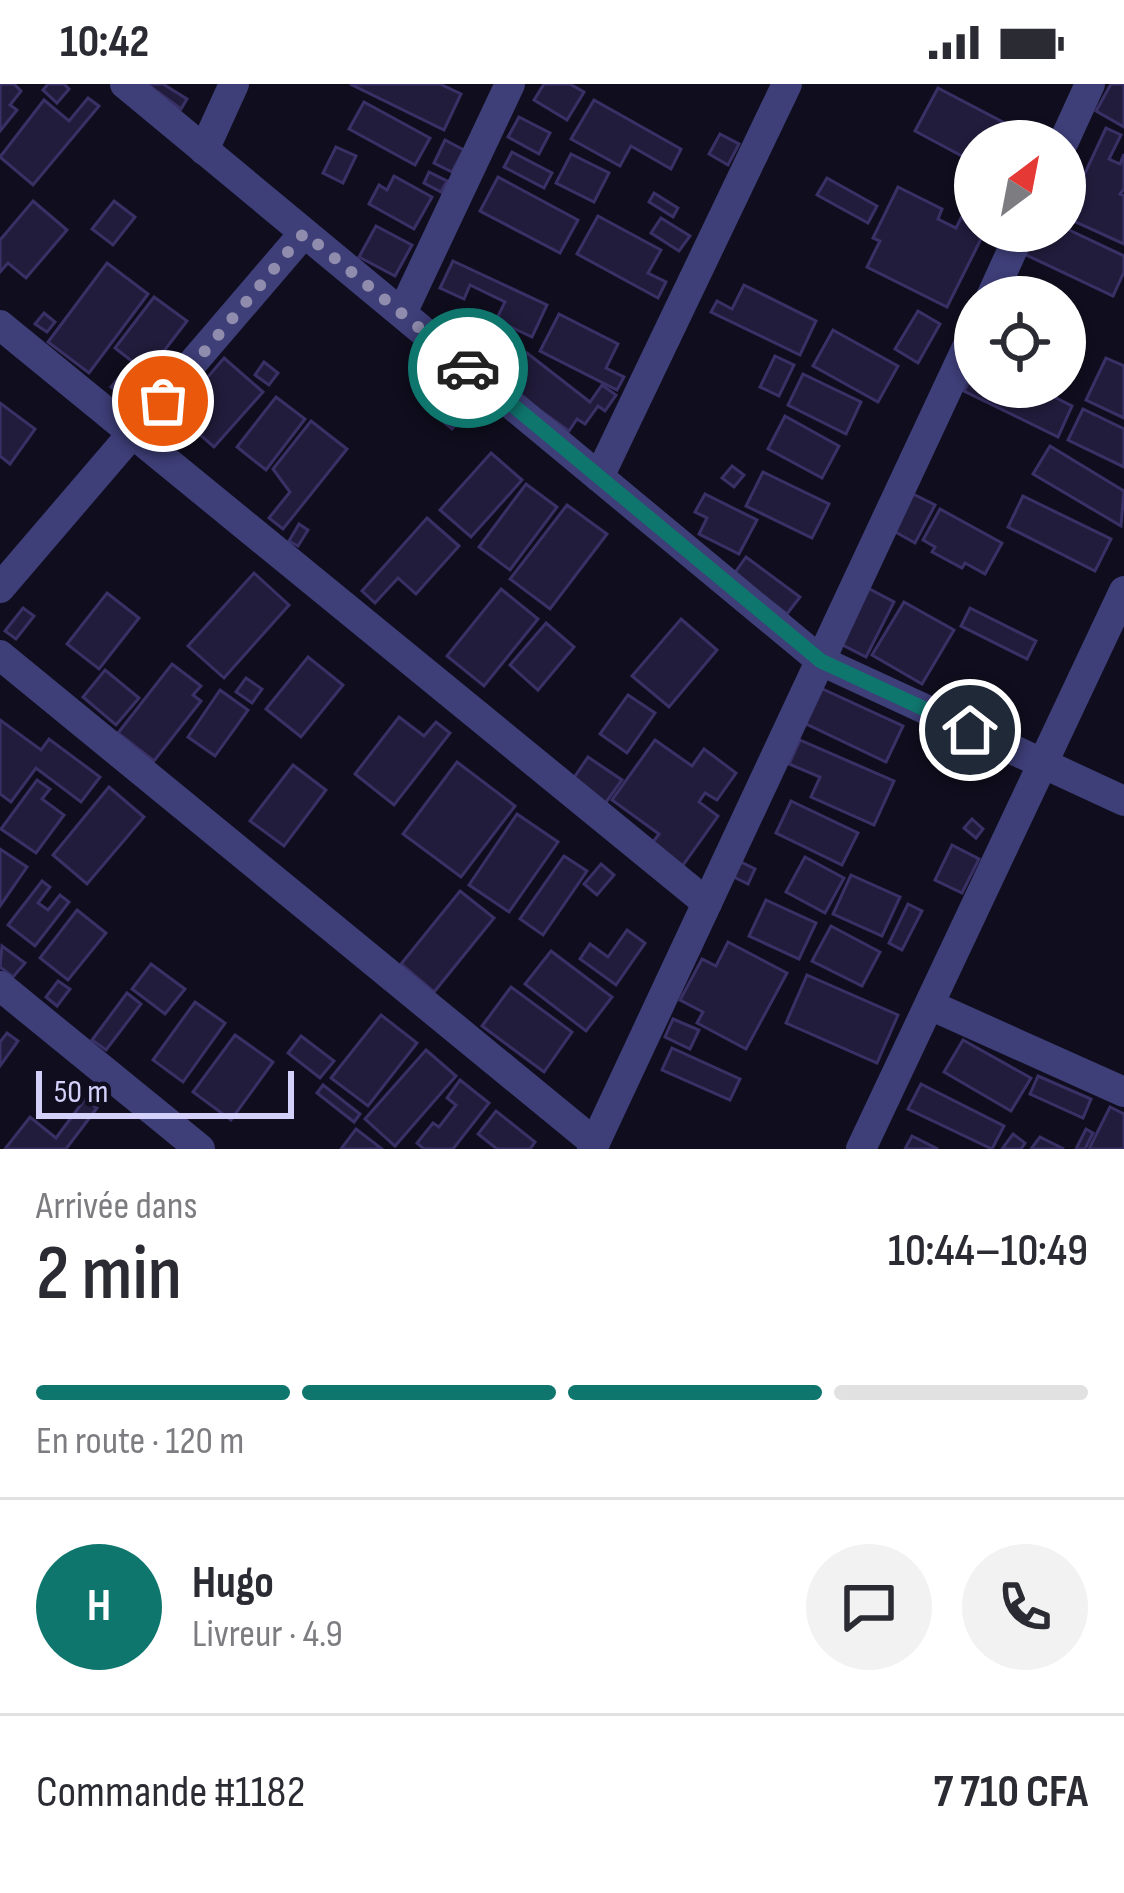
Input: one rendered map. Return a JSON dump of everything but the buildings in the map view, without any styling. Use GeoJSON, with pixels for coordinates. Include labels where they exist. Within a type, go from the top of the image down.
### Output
{"type":"FeatureCollection","features":[{"type":"Feature","properties":{"kind":"street"},"geometry":{"type":"LineString","coordinates":[[125,84],[821,661],[1124,801]]}},
{"type":"Feature","properties":{"kind":"street"},"geometry":{"type":"LineString","coordinates":[[204,150],[234,84]]}},
{"type":"Feature","properties":{"kind":"street"},"geometry":{"type":"LineString","coordinates":[[402,313],[510,84]]}},
{"type":"Feature","properties":{"kind":"street"},"geometry":{"type":"LineString","coordinates":[[599,477],[787,84]]}},
{"type":"Feature","properties":{"kind":"street"},"geometry":{"type":"LineString","coordinates":[[1074,120],[1090,84]]}},
{"type":"Feature","properties":{"kind":"street"},"geometry":{"type":"LineString","coordinates":[[0,588],[304,233]]}},
{"type":"Feature","properties":{"kind":"street"},"geometry":{"type":"LineString","coordinates":[[0,325],[707,903]]}},
{"type":"Feature","properties":{"kind":"street"},"geometry":{"type":"LineString","coordinates":[[0,655],[594,1146],[954,376]]}},
{"type":"Feature","properties":{"kind":"street"},"geometry":{"type":"LineString","coordinates":[[860,1149],[1124,591]]}},
{"type":"Feature","properties":{"kind":"street"},"geometry":{"type":"LineString","coordinates":[[0,986],[200,1149]]}},
{"type":"Feature","properties":{"kind":"street"},"geometry":{"type":"LineString","coordinates":[[930,1005],[1124,1092]]}},
{"type":"Feature","properties":{"kind":"way so far"},"geometry":{"type":"LineString","coordinates":[[163,401],[304,233],[468,368]]}},
{"type":"Feature","properties":{"kind":"route"},"geometry":{"type":"LineString","coordinates":[[468,368],[821,661],[970,730]]}}]}
